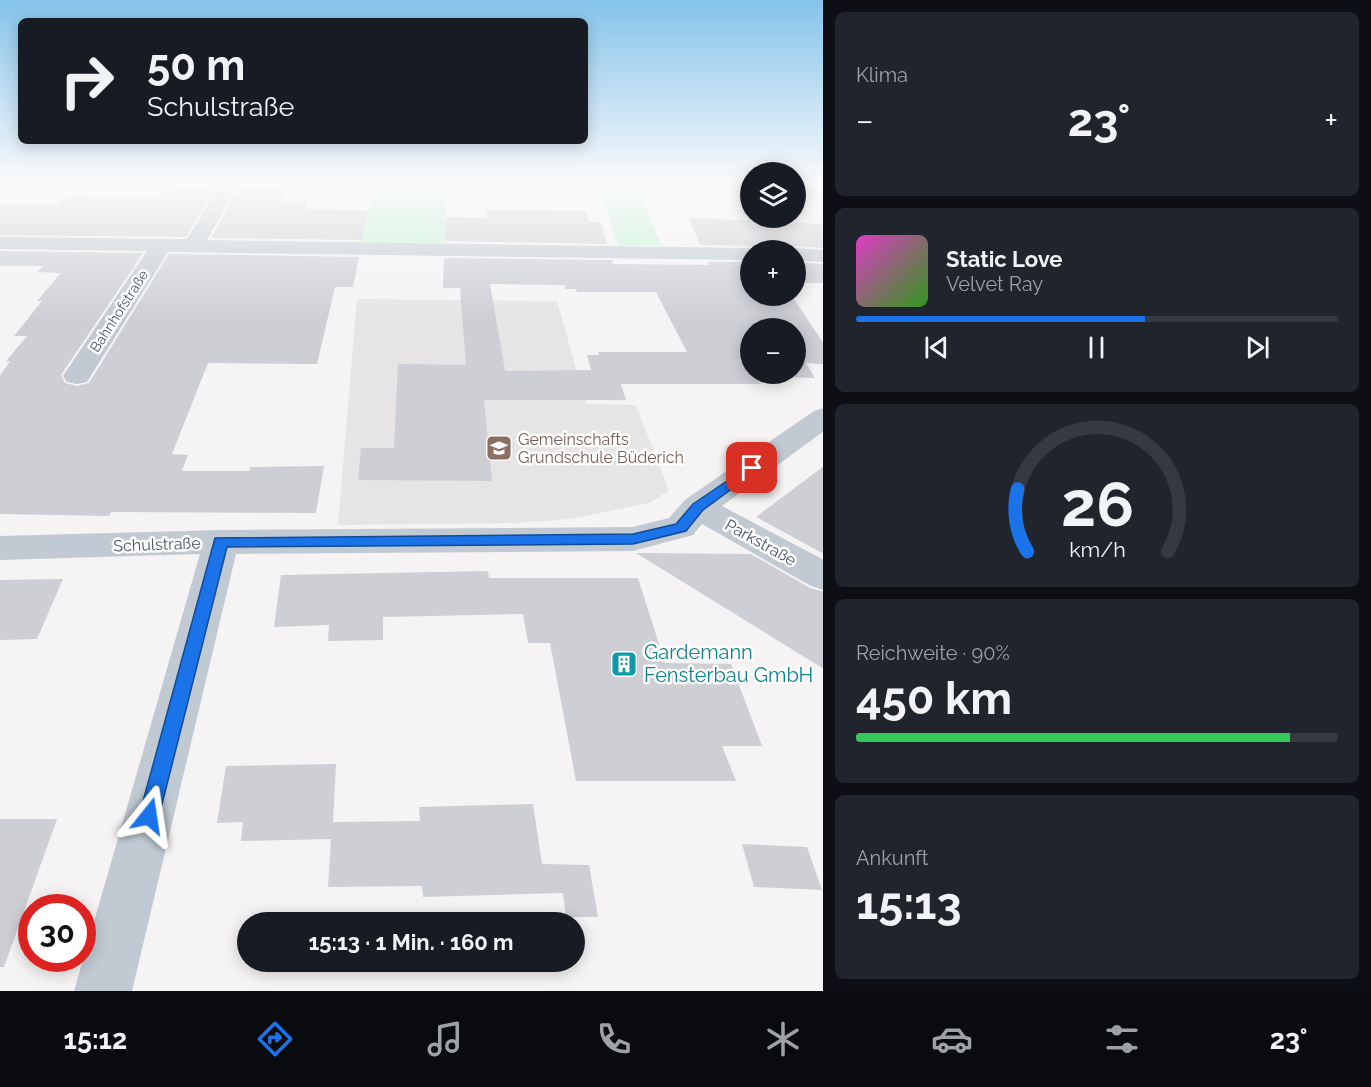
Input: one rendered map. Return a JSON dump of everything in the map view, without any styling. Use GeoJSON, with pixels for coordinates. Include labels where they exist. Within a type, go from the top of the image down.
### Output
{"type":"FeatureCollection","features":[{"type":"Feature","properties":{"kind":"street"},"geometry":{"type":"LineString","coordinates":[[192,246],[203,227]]}},
{"type":"Feature","properties":{"kind":"street","name":"Bahnhofstraße"},"geometry":{"type":"LineString","coordinates":[[0,243],[740,254]]}},
{"type":"Feature","properties":{"kind":"street","name":"Bahnhofstraße"},"geometry":{"type":"LineString","coordinates":[[77,376],[162,246]]}},
{"type":"Feature","properties":{"kind":"street"},"geometry":{"type":"LineString","coordinates":[[806,255],[823,256]]}},
{"type":"Feature","properties":{"kind":"street","name":"Schulstraße"},"geometry":{"type":"LineString","coordinates":[[0,548],[221,542],[633,539],[681,527],[698,507],[823,418]]}},
{"type":"Feature","properties":{"kind":"street","name":"Parkstraße"},"geometry":{"type":"LineString","coordinates":[[698,507],[823,576]]}},
{"type":"Feature","properties":{"kind":"street"},"geometry":{"type":"LineString","coordinates":[[103,991],[221,542]]}},
{"type":"Feature","properties":{"kind":"shaded area","name":"Gemeinschafts Grundschule Büderich"},"geometry":{"type":"Polygon","coordinates":[[[357,299],[557,301],[586,404],[636,405],[669,491],[649,503],[570,519],[515,523],[338,525],[357,299]]]}},
{"type":"Feature","properties":{"kind":"green space"},"geometry":{"type":"Polygon","coordinates":[[[365,227],[445,227],[444,243],[361,242],[365,227]]]}},
{"type":"Feature","properties":{"kind":"green space"},"geometry":{"type":"Polygon","coordinates":[[[612,227],[654,227],[661,245],[618,245],[612,227]]]}},
{"type":"Feature","properties":{"kind":"building"},"geometry":{"type":"Polygon","coordinates":[[[0,227],[192,227],[186,237],[0,235],[0,227]]]}},
{"type":"Feature","properties":{"kind":"building"},"geometry":{"type":"Polygon","coordinates":[[[217,227],[365,227],[362,240],[211,238],[217,227]]]}},
{"type":"Feature","properties":{"kind":"building"},"geometry":{"type":"Polygon","coordinates":[[[446,227],[602,227],[607,244],[445,241],[446,227]]]}},
{"type":"Feature","properties":{"kind":"building"},"geometry":{"type":"Polygon","coordinates":[[[693,227],[823,227],[823,248],[806,247],[806,240],[740,240],[740,246],[700,245],[693,227]]]}},
{"type":"Feature","properties":{"kind":"building"},"geometry":{"type":"Polygon","coordinates":[[[0,251],[143,253],[61,375],[65,383],[77,386],[89,383],[169,254],[359,257],[353,287],[335,287],[317,364],[208,363],[172,454],[188,455],[182,471],[249,471],[250,467],[324,466],[316,513],[111,512],[109,516],[0,514],[0,376],[10,361],[6,361],[27,336],[14,336],[42,301],[37,301],[61,273],[37,272],[43,266],[0,266],[0,251]]]}},
{"type":"Feature","properties":{"kind":"building"},"geometry":{"type":"Polygon","coordinates":[[[444,258],[612,260],[613,264],[709,265],[708,262],[740,262],[740,306],[799,306],[823,342],[823,364],[806,363],[806,318],[740,318],[740,384],[621,384],[626,400],[484,400],[492,481],[358,480],[361,448],[394,448],[398,364],[466,365],[460,288],[443,288],[444,258]],[[490,284],[505,371],[591,370],[587,355],[599,355],[598,352],[687,352],[656,292],[577,292],[576,289],[566,289],[565,285],[490,284]]]}},
{"type":"Feature","properties":{"kind":"building"},"geometry":{"type":"Polygon","coordinates":[[[806,263],[823,264],[823,283],[806,283],[806,263]]]}},
{"type":"Feature","properties":{"kind":"building"},"geometry":{"type":"Polygon","coordinates":[[[806,363],[815,378],[806,378],[806,363]]]}},
{"type":"Feature","properties":{"kind":"building"},"geometry":{"type":"Polygon","coordinates":[[[823,467],[823,553],[756,517],[823,467]]]}},
{"type":"Feature","properties":{"kind":"building"},"geometry":{"type":"Polygon","coordinates":[[[636,553],[751,554],[810,588],[823,592],[823,668],[636,553]]]}},
{"type":"Feature","properties":{"kind":"building"},"geometry":{"type":"Polygon","coordinates":[[[488,571],[489,578],[638,578],[665,663],[731,664],[762,746],[722,746],[736,781],[576,781],[550,643],[528,643],[523,614],[383,617],[383,640],[328,641],[329,625],[274,627],[281,575],[488,571]]]}},
{"type":"Feature","properties":{"kind":"building"},"geometry":{"type":"Polygon","coordinates":[[[63,579],[37,639],[0,640],[0,580],[63,579]]]}},
{"type":"Feature","properties":{"kind":"building"},"geometry":{"type":"Polygon","coordinates":[[[336,764],[333,822],[420,821],[419,807],[533,804],[542,864],[589,865],[598,917],[585,917],[585,912],[565,912],[563,893],[423,897],[422,886],[328,887],[331,839],[241,841],[243,822],[217,823],[226,766],[336,764]]]}},
{"type":"Feature","properties":{"kind":"building"},"geometry":{"type":"Polygon","coordinates":[[[0,819],[57,819],[30,894],[18,894],[18,928],[4,967],[0,967],[0,819]]]}},
{"type":"Feature","properties":{"kind":"building"},"geometry":{"type":"Polygon","coordinates":[[[742,844],[807,847],[822,890],[754,887],[742,844]]]}},
{"type":"Feature","properties":{"kind":"place","name":"Gemeinschafts Grundschule Büderich"},"geometry":{"type":"Point","coordinates":[499,448]}},
{"type":"Feature","properties":{"kind":"place","name":"Gardemann Fensterbau GmbH"},"geometry":{"type":"Point","coordinates":[624,664]}},
{"type":"Feature","properties":{"kind":"route"},"geometry":{"type":"LineString","coordinates":[[149,816],[221,542],[633,539],[681,527],[698,507],[752,468]]}}]}
